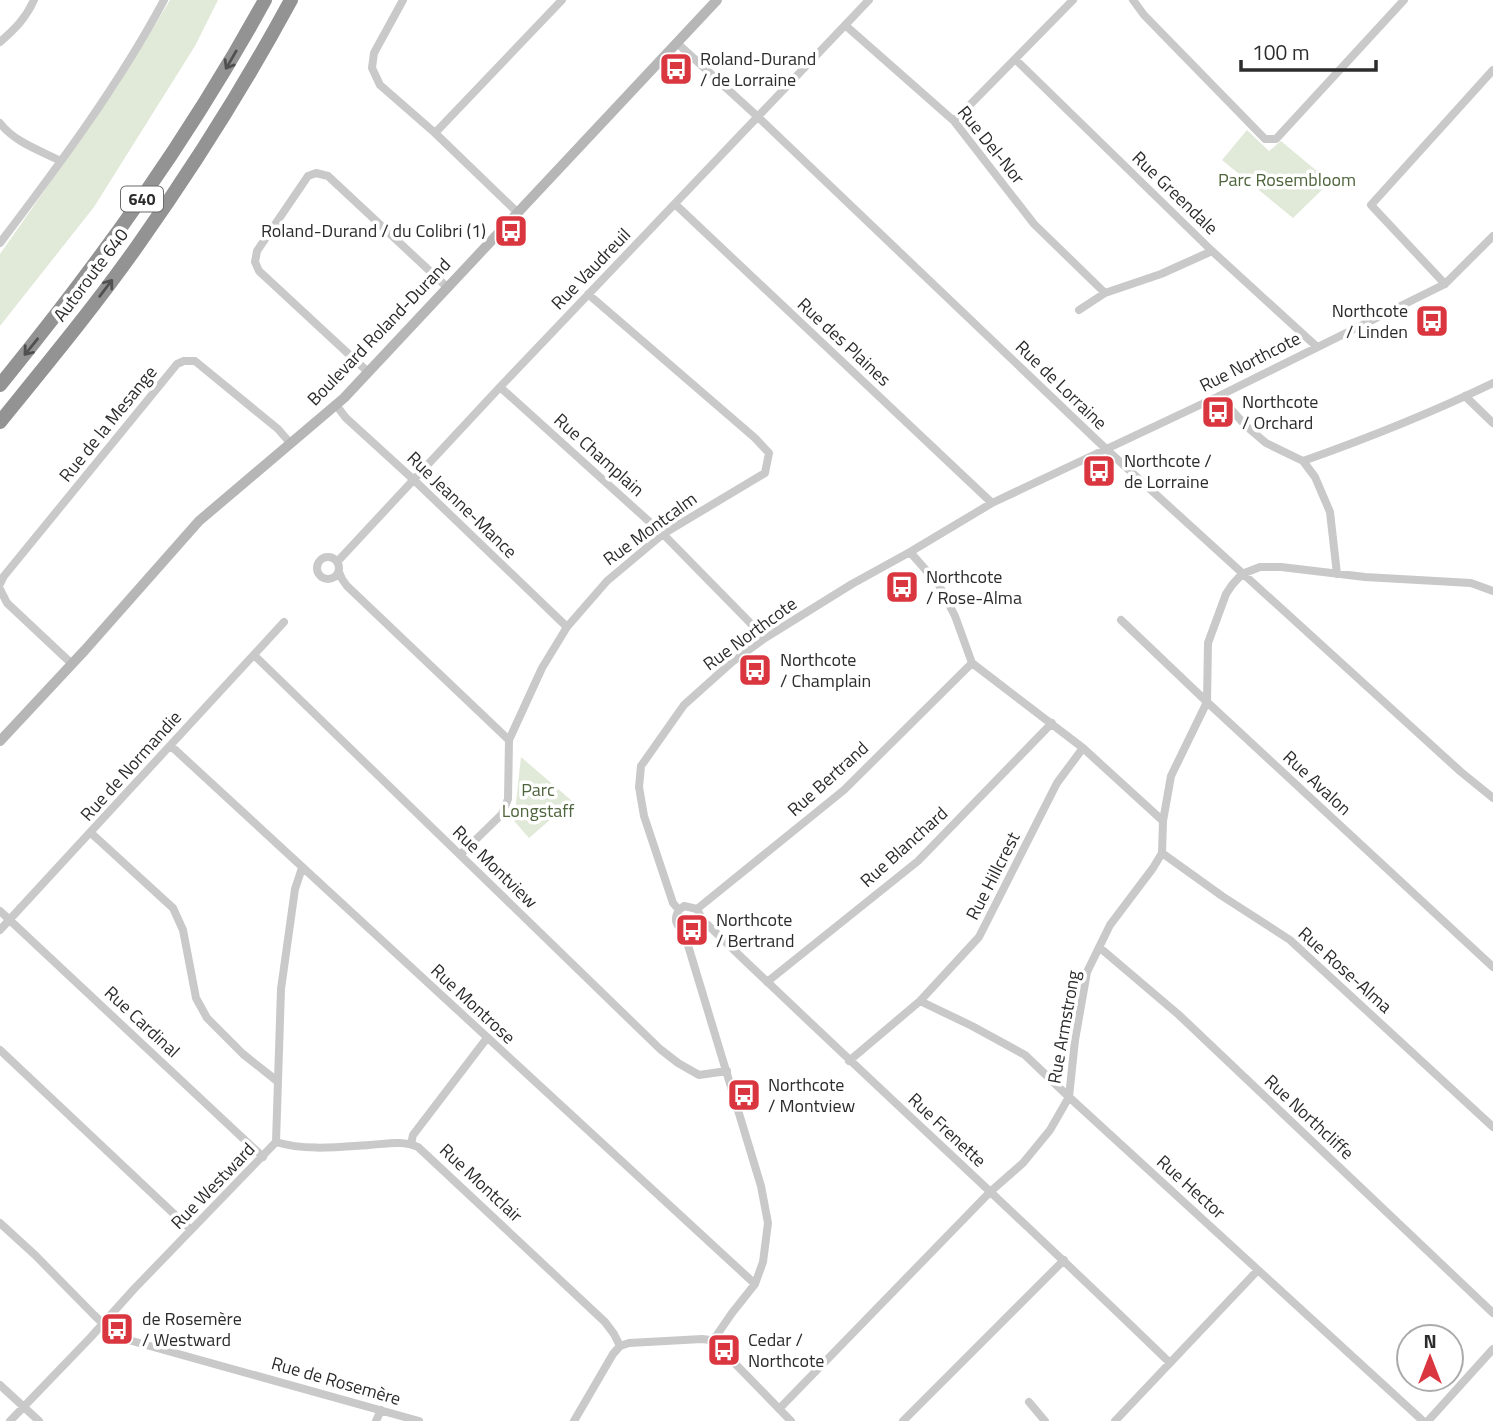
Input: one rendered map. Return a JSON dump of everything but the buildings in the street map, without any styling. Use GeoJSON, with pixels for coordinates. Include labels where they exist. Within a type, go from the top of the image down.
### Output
{"type":"FeatureCollection","features":[{"type":"Feature","properties":{"kind":"highway","name":"Autoroute 640"},"geometry":{"type":"LineString","coordinates":[[0,386],[74,293],[156,178],[212,92],[264,0]]}},
{"type":"Feature","properties":{"kind":"highway","name":"Autoroute 640"},"geometry":{"type":"LineString","coordinates":[[0,422],[85,317],[149,230],[228,110],[291,0]]}},
{"type":"Feature","properties":{"kind":"street"},"geometry":{"type":"LineString","coordinates":[[0,42],[18,27],[34,0]]}},
{"type":"Feature","properties":{"kind":"street"},"geometry":{"type":"LineString","coordinates":[[0,243],[111,89],[164,0]]}},
{"type":"Feature","properties":{"kind":"street"},"geometry":{"type":"LineString","coordinates":[[403,0],[374,52],[372,68],[380,85],[435,133],[518,213]]}},
{"type":"Feature","properties":{"kind":"street"},"geometry":{"type":"LineString","coordinates":[[435,133],[562,0]]}},
{"type":"Feature","properties":{"kind":"street","name":"Boulevard Roland-Durand"},"geometry":{"type":"LineString","coordinates":[[1,738],[72,664],[199,521],[337,405],[718,0]]}},
{"type":"Feature","properties":{"kind":"street","name":"Rue Vaudreuil"},"geometry":{"type":"LineString","coordinates":[[338,562],[500,387],[869,0]]}},
{"type":"Feature","properties":{"kind":"street"},"geometry":{"type":"LineString","coordinates":[[954,121],[1073,0]]}},
{"type":"Feature","properties":{"kind":"street"},"geometry":{"type":"LineString","coordinates":[[1133,0],[1144,15],[1265,139],[1276,139],[1404,0]]}},
{"type":"Feature","properties":{"kind":"street","name":"Rue Del-Nor"},"geometry":{"type":"LineString","coordinates":[[845,25],[954,121],[1034,224],[1105,293]]}},
{"type":"Feature","properties":{"kind":"street","name":"Rue de Lorraine"},"geometry":{"type":"LineString","coordinates":[[677,43],[1106,449],[1451,763],[1493,798]]}},
{"type":"Feature","properties":{"kind":"street","name":"Rue Greendale"},"geometry":{"type":"LineString","coordinates":[[1015,59],[1212,251],[1316,346]]}},
{"type":"Feature","properties":{"kind":"street"},"geometry":{"type":"LineString","coordinates":[[1445,284],[1371,205],[1493,71]]}},
{"type":"Feature","properties":{"kind":"street"},"geometry":{"type":"LineString","coordinates":[[0,123],[18,139],[61,161]]}},
{"type":"Feature","properties":{"kind":"street"},"geometry":{"type":"LineString","coordinates":[[368,372],[259,271],[255,262],[257,251],[308,176],[316,173],[328,176],[448,288]]}},
{"type":"Feature","properties":{"kind":"street","name":"Rue des Plaines"},"geometry":{"type":"LineString","coordinates":[[675,204],[992,503]]}},
{"type":"Feature","properties":{"kind":"street","name":"Rue Northcote"},"geometry":{"type":"LineString","coordinates":[[712,1342],[755,1284],[763,1262],[768,1223],[761,1186],[687,942],[687,932],[676,924],[679,910],[673,903],[644,816],[639,787],[641,766],[684,705],[732,662],[765,638],[852,584],[992,503],[1219,396],[1445,284],[1493,236]]}},
{"type":"Feature","properties":{"kind":"street"},"geometry":{"type":"LineString","coordinates":[[1079,310],[1105,293],[1161,274],[1212,251]]}},
{"type":"Feature","properties":{"kind":"street","name":"Rue Montcalm"},"geometry":{"type":"LineString","coordinates":[[460,855],[502,814],[508,799],[509,740],[542,668],[567,627],[607,581],[663,534],[765,473],[769,453],[755,438],[589,294]]}},
{"type":"Feature","properties":{"kind":"street","name":"Rue de la Mesange"},"geometry":{"type":"LineString","coordinates":[[72,664],[7,603],[0,586],[4,576],[177,364],[195,361],[278,429],[290,444]]}},
{"type":"Feature","properties":{"kind":"street"},"geometry":{"type":"LineString","coordinates":[[1303,461],[1362,440],[1493,383]]}},
{"type":"Feature","properties":{"kind":"street","name":"Rue Champlain"},"geometry":{"type":"LineString","coordinates":[[500,387],[663,534],[765,638]]}},
{"type":"Feature","properties":{"kind":"street"},"geometry":{"type":"LineString","coordinates":[[1219,396],[1246,426],[1266,443],[1303,461],[1315,477],[1330,512],[1337,574]]}},
{"type":"Feature","properties":{"kind":"street"},"geometry":{"type":"LineString","coordinates":[[1465,396],[1493,423]]}},
{"type":"Feature","properties":{"kind":"street","name":"Rue Jeanne-Mance"},"geometry":{"type":"LineString","coordinates":[[337,405],[346,418],[567,627]]}},
{"type":"Feature","properties":{"kind":"street"},"geometry":{"type":"LineString","coordinates":[[910,552],[939,585],[955,616],[972,663],[1083,748],[1163,821]]}},
{"type":"Feature","properties":{"kind":"street"},"geometry":{"type":"LineString","coordinates":[[339,572],[326,579],[319,574],[317,566],[320,559],[334,558],[347,586],[509,740]]}},
{"type":"Feature","properties":{"kind":"street"},"geometry":{"type":"LineString","coordinates":[[1162,853],[1163,821],[1171,776],[1206,702],[1208,643],[1226,594],[1242,574],[1260,567],[1281,567],[1337,574],[1471,583],[1493,591]]}},
{"type":"Feature","properties":{"kind":"street","name":"Rue Avalon"},"geometry":{"type":"LineString","coordinates":[[1121,620],[1493,967]]}},
{"type":"Feature","properties":{"kind":"street","name":"Rue de Normandie"},"geometry":{"type":"LineString","coordinates":[[0,930],[284,622]]}},
{"type":"Feature","properties":{"kind":"street","name":"Rue Montview"},"geometry":{"type":"LineString","coordinates":[[254,655],[660,1049],[699,1075],[727,1071]]}},
{"type":"Feature","properties":{"kind":"street","name":"Rue Bertrand"},"geometry":{"type":"LineString","coordinates":[[698,909],[844,790],[972,663]]}},
{"type":"Feature","properties":{"kind":"street","name":"Rue Blanchard"},"geometry":{"type":"LineString","coordinates":[[767,982],[918,861],[1052,723]]}},
{"type":"Feature","properties":{"kind":"street","name":"Rue Montrose"},"geometry":{"type":"LineString","coordinates":[[171,746],[755,1284]]}},
{"type":"Feature","properties":{"kind":"street","name":"Rue Hillcrest"},"geometry":{"type":"LineString","coordinates":[[849,1061],[920,1001],[979,937],[1057,783],[1083,748]]}},
{"type":"Feature","properties":{"kind":"street"},"geometry":{"type":"LineString","coordinates":[[92,833],[173,908],[183,930],[196,998],[207,1018],[243,1054],[277,1081]]}},
{"type":"Feature","properties":{"kind":"street","name":"Rue Armstrong"},"geometry":{"type":"LineString","coordinates":[[779,1409],[990,1192],[1023,1163],[1050,1130],[1069,1097],[1087,972],[1110,925],[1162,853]]}},
{"type":"Feature","properties":{"kind":"street","name":"Rue Rose-Alma"},"geometry":{"type":"LineString","coordinates":[[1162,853],[1290,940],[1493,1127]]}},
{"type":"Feature","properties":{"kind":"street","name":"Rue Westward"},"geometry":{"type":"LineString","coordinates":[[10,1421],[276,1142],[281,989],[295,889],[302,868]]}},
{"type":"Feature","properties":{"kind":"street"},"geometry":{"type":"LineString","coordinates":[[679,910],[684,906],[692,906],[698,909],[701,917],[696,930],[687,932]]}},
{"type":"Feature","properties":{"kind":"street","name":"Rue Cardinal"},"geometry":{"type":"LineString","coordinates":[[0,911],[263,1157]]}},
{"type":"Feature","properties":{"kind":"street","name":"Rue Frenette"},"geometry":{"type":"LineString","coordinates":[[701,922],[708,925],[1170,1363]]}},
{"type":"Feature","properties":{"kind":"street","name":"Rue Northcliffe"},"geometry":{"type":"LineString","coordinates":[[1099,947],[1179,1015],[1493,1313]]}},
{"type":"Feature","properties":{"kind":"street","name":"Rue Hector"},"geometry":{"type":"LineString","coordinates":[[920,1001],[1025,1055],[1423,1421]]}},
{"type":"Feature","properties":{"kind":"street"},"geometry":{"type":"LineString","coordinates":[[276,1142],[319,1147],[411,1143],[413,1135],[487,1038]]}},
{"type":"Feature","properties":{"kind":"street"},"geometry":{"type":"LineString","coordinates":[[0,1050],[191,1230]]}},
{"type":"Feature","properties":{"kind":"street","name":"Rue Montclair"},"geometry":{"type":"LineString","coordinates":[[411,1143],[421,1149],[605,1322],[620,1346]]}},
{"type":"Feature","properties":{"kind":"street","name":"Rue de Rosemère"},"geometry":{"type":"LineString","coordinates":[[0,1223],[103,1324],[117,1334],[130,1340],[419,1421]]}},
{"type":"Feature","properties":{"kind":"street"},"geometry":{"type":"LineString","coordinates":[[903,1421],[1064,1260]]}},
{"type":"Feature","properties":{"kind":"street"},"geometry":{"type":"LineString","coordinates":[[1115,1421],[1258,1270]]}},
{"type":"Feature","properties":{"kind":"street"},"geometry":{"type":"LineString","coordinates":[[574,1421],[620,1346],[702,1339],[712,1342],[791,1421]]}},
{"type":"Feature","properties":{"kind":"street"},"geometry":{"type":"LineString","coordinates":[[1428,1421],[1493,1349]]}},
{"type":"Feature","properties":{"kind":"street"},"geometry":{"type":"LineString","coordinates":[[0,1385],[39,1421]]}},
{"type":"Feature","properties":{"kind":"street"},"geometry":{"type":"LineString","coordinates":[[1029,1402],[1045,1421]]}},
{"type":"Feature","properties":{"kind":"street"},"geometry":{"type":"LineString","coordinates":[[376,1421],[381,1410]]}},
{"type":"Feature","properties":{"kind":"green space"},"geometry":{"type":"Polygon","coordinates":[[[170,0],[218,0],[195,46],[94,207],[0,326],[0,254],[117,87],[170,0]]]}},
{"type":"Feature","properties":{"kind":"green space","name":"Parc Rosembloom"},"geometry":{"type":"Polygon","coordinates":[[[1247,130],[1269,151],[1281,141],[1330,182],[1293,218],[1222,160],[1247,130]]]}},
{"type":"Feature","properties":{"kind":"green space","name":"Parc Longstaff"},"geometry":{"type":"Polygon","coordinates":[[[521,757],[572,801],[529,838],[514,821],[521,757]]]}},
{"type":"Feature","properties":{"kind":"place","name":"Roland-Durand / de Lorraine"},"geometry":{"type":"Point","coordinates":[676,69]}},
{"type":"Feature","properties":{"kind":"place","name":"Roland-Durand / du Colibri (1)"},"geometry":{"type":"Point","coordinates":[511,231]}},
{"type":"Feature","properties":{"kind":"place","name":"Northcote / Linden"},"geometry":{"type":"Point","coordinates":[1432,321]}},
{"type":"Feature","properties":{"kind":"place","name":"Northcote / Orchard"},"geometry":{"type":"Point","coordinates":[1218,412]}},
{"type":"Feature","properties":{"kind":"place","name":"Northcote / de Lorraine"},"geometry":{"type":"Point","coordinates":[1099,471]}},
{"type":"Feature","properties":{"kind":"place","name":"Northcote / Rose-Alma"},"geometry":{"type":"Point","coordinates":[902,587]}},
{"type":"Feature","properties":{"kind":"place","name":"Northcote / Champlain"},"geometry":{"type":"Point","coordinates":[755,670]}},
{"type":"Feature","properties":{"kind":"place","name":"Northcote / Bertrand"},"geometry":{"type":"Point","coordinates":[692,930]}},
{"type":"Feature","properties":{"kind":"place","name":"Northcote / Montview"},"geometry":{"type":"Point","coordinates":[744,1095]}},
{"type":"Feature","properties":{"kind":"place","name":"de Rosemère / Westward"},"geometry":{"type":"Point","coordinates":[117,1329]}},
{"type":"Feature","properties":{"kind":"place","name":"Cedar / Northcote"},"geometry":{"type":"Point","coordinates":[724,1350]}}]}
